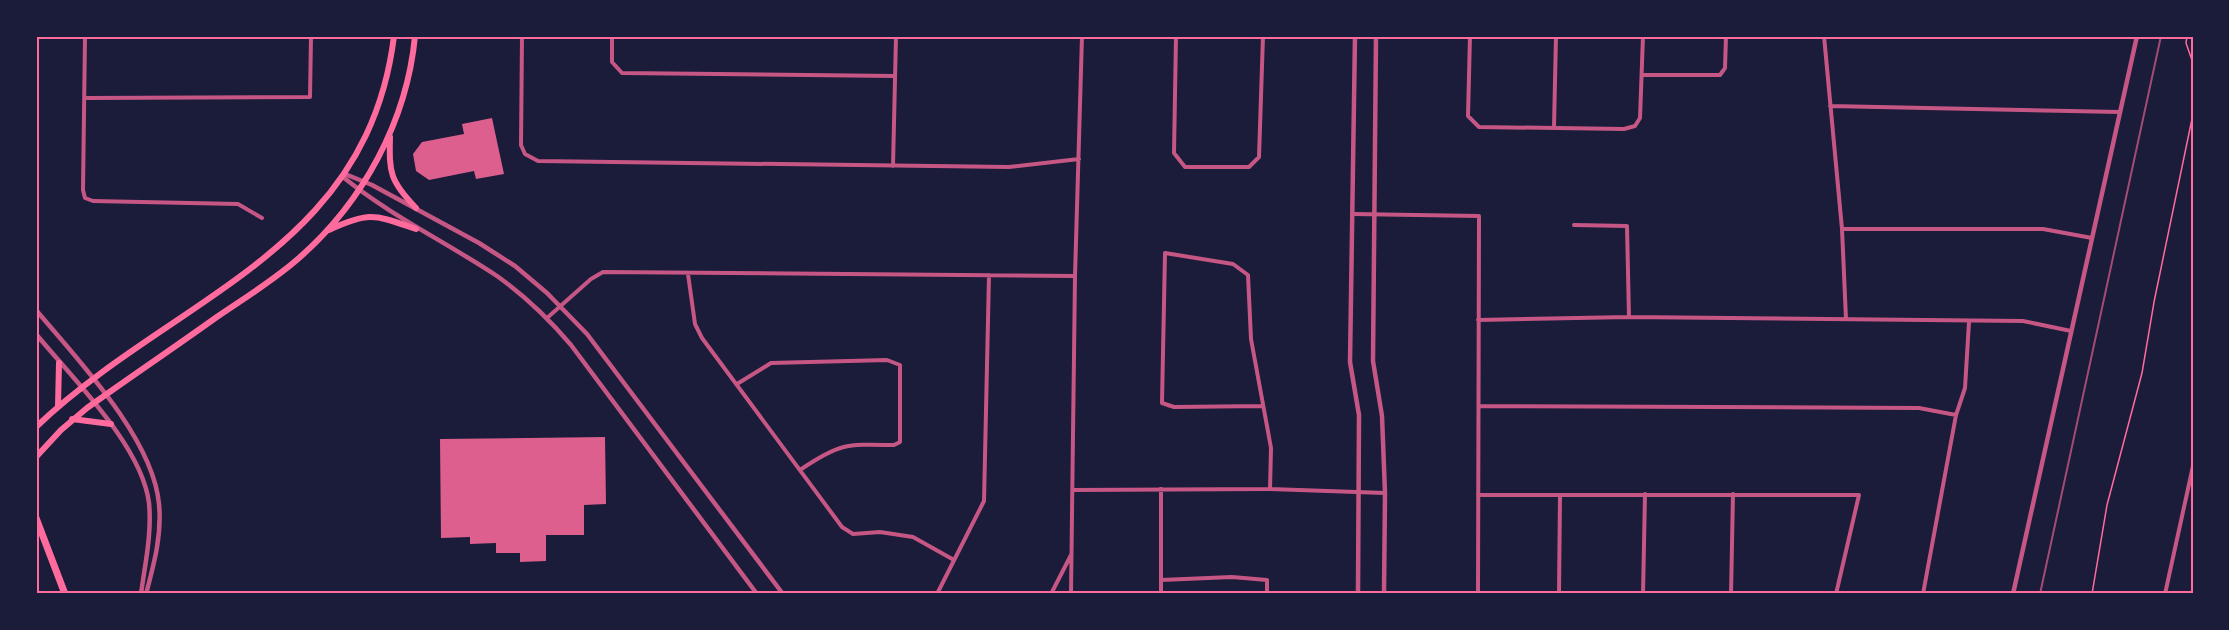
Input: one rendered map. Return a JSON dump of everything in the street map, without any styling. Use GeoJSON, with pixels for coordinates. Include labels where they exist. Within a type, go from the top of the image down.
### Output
{"type":"FeatureCollection","features":[{"type":"Feature","properties":{"kind":"highway"},"geometry":{"type":"LineString","coordinates":[[36,518],[65,594]]}},
{"type":"Feature","properties":{"kind":"main road"},"geometry":{"type":"LineString","coordinates":[[36,427],[80,388],[276,249],[309,219],[344,175],[365,136],[380,98],[394,36]]}},
{"type":"Feature","properties":{"kind":"main road"},"geometry":{"type":"LineString","coordinates":[[36,457],[72,419],[285,270],[326,232],[359,190],[390,131],[406,86],[415,36]]}},
{"type":"Feature","properties":{"kind":"main road"},"geometry":{"type":"LineString","coordinates":[[390,131],[388,164],[392,177],[399,190],[416,208]]}},
{"type":"Feature","properties":{"kind":"main road"},"geometry":{"type":"LineString","coordinates":[[326,232],[365,215],[384,218],[416,229]]}},
{"type":"Feature","properties":{"kind":"main road"},"geometry":{"type":"LineString","coordinates":[[58,406],[59,363]]}},
{"type":"Feature","properties":{"kind":"main road"},"geometry":{"type":"LineString","coordinates":[[72,419],[111,424]]}},
{"type":"Feature","properties":{"kind":"street"},"geometry":{"type":"LineString","coordinates":[[85,36],[83,189],[86,198],[93,201],[238,204],[262,218]]}},
{"type":"Feature","properties":{"kind":"street"},"geometry":{"type":"LineString","coordinates":[[85,98],[310,97],[311,36]]}},
{"type":"Feature","properties":{"kind":"street"},"geometry":{"type":"LineString","coordinates":[[522,36],[521,145],[532,159],[1009,167],[1079,159]]}},
{"type":"Feature","properties":{"kind":"street"},"geometry":{"type":"LineString","coordinates":[[612,36],[612,62],[622,73],[895,76]]}},
{"type":"Feature","properties":{"kind":"street"},"geometry":{"type":"LineString","coordinates":[[893,166],[896,36]]}},
{"type":"Feature","properties":{"kind":"street"},"geometry":{"type":"LineString","coordinates":[[1071,594],[1075,276],[1082,36]]}},
{"type":"Feature","properties":{"kind":"street"},"geometry":{"type":"LineString","coordinates":[[1176,36],[1174,153],[1185,167],[1249,167],[1260,157],[1263,36]]}},
{"type":"Feature","properties":{"kind":"street"},"geometry":{"type":"LineString","coordinates":[[1355,36],[1350,362],[1359,415],[1358,594]]}},
{"type":"Feature","properties":{"kind":"street"},"geometry":{"type":"LineString","coordinates":[[1376,36],[1373,361],[1382,416],[1385,493],[1384,594]]}},
{"type":"Feature","properties":{"kind":"street"},"geometry":{"type":"LineString","coordinates":[[1470,36],[1468,116],[1479,127],[1624,129],[1635,126],[1640,118],[1643,36]]}},
{"type":"Feature","properties":{"kind":"street"},"geometry":{"type":"LineString","coordinates":[[1554,127],[1556,36]]}},
{"type":"Feature","properties":{"kind":"street"},"geometry":{"type":"LineString","coordinates":[[1643,75],[1720,75],[1725,68],[1726,36]]}},
{"type":"Feature","properties":{"kind":"street"},"geometry":{"type":"LineString","coordinates":[[1824,36],[1842,229],[1846,320]]}},
{"type":"Feature","properties":{"kind":"street"},"geometry":{"type":"LineString","coordinates":[[2013,594],[2137,36]]}},
{"type":"Feature","properties":{"kind":"street"},"geometry":{"type":"LineString","coordinates":[[1830,106],[2120,112]]}},
{"type":"Feature","properties":{"kind":"street"},"geometry":{"type":"LineString","coordinates":[[344,175],[364,182],[416,208],[502,257],[561,306],[601,352],[783,594]]}},
{"type":"Feature","properties":{"kind":"street"},"geometry":{"type":"LineString","coordinates":[[344,175],[359,190],[416,229],[495,275],[547,318],[571,345],[757,594]]}},
{"type":"Feature","properties":{"kind":"street"},"geometry":{"type":"LineString","coordinates":[[1353,213],[1479,216],[1478,594]]}},
{"type":"Feature","properties":{"kind":"street"},"geometry":{"type":"LineString","coordinates":[[1574,225],[1627,226],[1629,317]]}},
{"type":"Feature","properties":{"kind":"street"},"geometry":{"type":"LineString","coordinates":[[1842,229],[2043,229],[2092,238]]}},
{"type":"Feature","properties":{"kind":"street"},"geometry":{"type":"LineString","coordinates":[[1262,406],[1174,407],[1162,403],[1163,266],[1166,253],[1233,264],[1248,275],[1251,339],[1271,448],[1270,489]]}},
{"type":"Feature","properties":{"kind":"street"},"geometry":{"type":"LineString","coordinates":[[547,318],[591,279],[603,272],[1075,276]]}},
{"type":"Feature","properties":{"kind":"street"},"geometry":{"type":"LineString","coordinates":[[688,274],[694,324],[842,527],[853,534],[880,532],[913,537],[954,560]]}},
{"type":"Feature","properties":{"kind":"street"},"geometry":{"type":"LineString","coordinates":[[937,594],[984,501],[988,275]]}},
{"type":"Feature","properties":{"kind":"street"},"geometry":{"type":"LineString","coordinates":[[36,310],[92,379],[142,447],[158,493],[159,539],[146,594]]}},
{"type":"Feature","properties":{"kind":"street"},"geometry":{"type":"LineString","coordinates":[[1478,320],[1629,317],[2023,321],[2071,331]]}},
{"type":"Feature","properties":{"kind":"street"},"geometry":{"type":"LineString","coordinates":[[1923,594],[1956,415],[1965,388],[1969,322]]}},
{"type":"Feature","properties":{"kind":"street"},"geometry":{"type":"LineString","coordinates":[[36,334],[111,424],[136,459],[148,501],[149,540],[141,594]]}},
{"type":"Feature","properties":{"kind":"street"},"geometry":{"type":"LineString","coordinates":[[737,384],[771,363],[888,360],[900,365],[900,442],[894,445],[852,444],[830,449],[800,470]]}},
{"type":"Feature","properties":{"kind":"street"},"geometry":{"type":"LineString","coordinates":[[1480,406],[1919,408],[1956,415]]}},
{"type":"Feature","properties":{"kind":"street"},"geometry":{"type":"LineString","coordinates":[[2165,594],[2193,466]]}},
{"type":"Feature","properties":{"kind":"street"},"geometry":{"type":"LineString","coordinates":[[1073,489],[1270,489],[1385,493]]}},
{"type":"Feature","properties":{"kind":"street"},"geometry":{"type":"LineString","coordinates":[[1161,489],[1161,594]]}},
{"type":"Feature","properties":{"kind":"street"},"geometry":{"type":"LineString","coordinates":[[1643,594],[1645,494]]}},
{"type":"Feature","properties":{"kind":"street"},"geometry":{"type":"LineString","coordinates":[[1731,594],[1733,494]]}},
{"type":"Feature","properties":{"kind":"street"},"geometry":{"type":"LineString","coordinates":[[1478,495],[1859,495],[1836,594]]}},
{"type":"Feature","properties":{"kind":"street"},"geometry":{"type":"LineString","coordinates":[[1559,594],[1560,495]]}},
{"type":"Feature","properties":{"kind":"street"},"geometry":{"type":"LineString","coordinates":[[1052,594],[1072,555]]}},
{"type":"Feature","properties":{"kind":"street"},"geometry":{"type":"LineString","coordinates":[[1161,580],[1232,577],[1267,580],[1267,594]]}},
{"type":"Feature","properties":{"kind":"path"},"geometry":{"type":"LineString","coordinates":[[2187,36],[2186,43],[2193,63]]}},
{"type":"Feature","properties":{"kind":"path"},"geometry":{"type":"LineString","coordinates":[[2092,594],[2108,505],[2142,373],[2154,302],[2193,114]]}},
{"type":"Feature","properties":{"kind":"building"},"geometry":{"type":"Polygon","coordinates":[[[492,118],[504,174],[476,179],[474,171],[429,180],[416,171],[413,154],[422,142],[464,134],[462,124],[492,118]]]}},
{"type":"Feature","properties":{"kind":"building"},"geometry":{"type":"Polygon","coordinates":[[[605,437],[606,504],[584,505],[584,535],[546,535],[546,561],[520,562],[520,553],[496,553],[496,543],[470,544],[470,537],[441,538],[440,439],[605,437]]]}},
{"type":"Feature","properties":{"kind":"railway"},"geometry":{"type":"LineString","coordinates":[[2040,594],[2161,36]]}}]}
